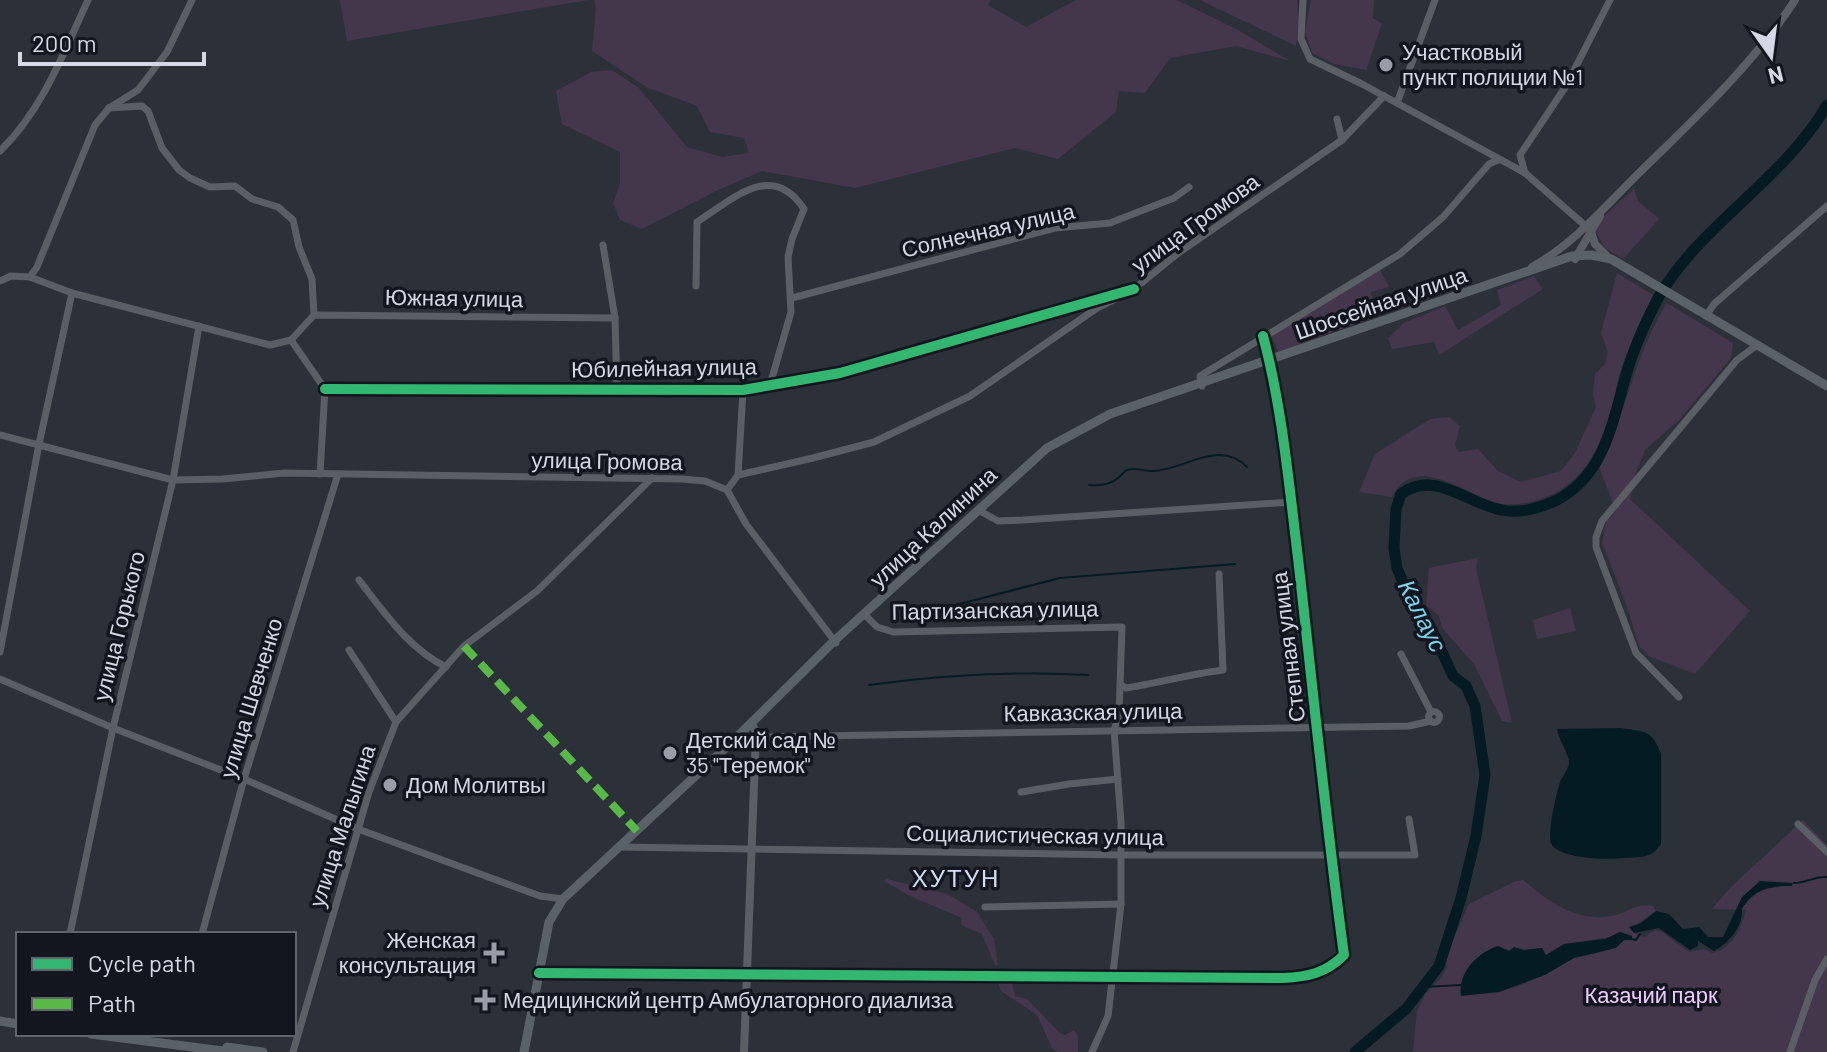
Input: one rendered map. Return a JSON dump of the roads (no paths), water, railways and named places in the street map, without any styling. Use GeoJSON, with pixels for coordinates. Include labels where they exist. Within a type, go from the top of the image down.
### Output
{"type":"FeatureCollection","features":[{"type":"Feature","properties":{"kind":"main road"},"geometry":{"type":"LineString","coordinates":[[1574,257],[1605,261],[1638,276]]}},
{"type":"Feature","properties":{"kind":"main road"},"geometry":{"type":"LineString","coordinates":[[1270,361],[1574,257],[1608,257],[1827,386]]}},
{"type":"Feature","properties":{"kind":"main road","name":"Шоссейная улица"},"geometry":{"type":"LineString","coordinates":[[1201,384],[1574,257]]}},
{"type":"Feature","properties":{"kind":"main road","name":"улица Калинина"},"geometry":{"type":"LineString","coordinates":[[526,1052],[549,922],[563,899],[752,724],[835,642],[1047,448],[1110,414],[1201,384]]}},
{"type":"Feature","properties":{"kind":"main road"},"geometry":{"type":"LineString","coordinates":[[541,973],[552,923],[565,901],[621,847]]}},
{"type":"Feature","properties":{"kind":"main road"},"geometry":{"type":"LineString","coordinates":[[124,1036],[174,1039]]}},
{"type":"Feature","properties":{"kind":"main road"},"geometry":{"type":"LineString","coordinates":[[147,1036],[231,1052]]}},
{"type":"Feature","properties":{"kind":"main road"},"geometry":{"type":"LineString","coordinates":[[200,1048],[263,1052]]}},
{"type":"Feature","properties":{"kind":"street"},"geometry":{"type":"LineString","coordinates":[[0,151],[20,131],[49,85],[88,0]]}},
{"type":"Feature","properties":{"kind":"street"},"geometry":{"type":"LineString","coordinates":[[30,277],[37,267],[95,125],[109,108],[138,90],[167,52],[192,0]]}},
{"type":"Feature","properties":{"kind":"street"},"geometry":{"type":"LineString","coordinates":[[1303,0],[1301,39],[1310,59],[1525,173],[1588,228],[1595,244],[1608,257]]}},
{"type":"Feature","properties":{"kind":"street"},"geometry":{"type":"LineString","coordinates":[[1397,103],[1435,0]]}},
{"type":"Feature","properties":{"kind":"street"},"geometry":{"type":"LineString","coordinates":[[1525,173],[1520,155],[1566,86],[1610,0]]}},
{"type":"Feature","properties":{"kind":"street"},"geometry":{"type":"LineString","coordinates":[[1574,257],[1595,216],[1679,134],[1747,61],[1795,0]]}},
{"type":"Feature","properties":{"kind":"street","name":"улица Громова"},"geometry":{"type":"LineString","coordinates":[[738,475],[874,442],[970,396],[1097,308],[1134,289],[1177,254],[1342,140],[1384,96]]}},
{"type":"Feature","properties":{"kind":"street"},"geometry":{"type":"LineString","coordinates":[[0,281],[11,276],[30,277],[72,293],[270,345],[291,340],[314,315],[312,279],[299,247],[293,220],[278,207],[252,199],[235,186],[210,187],[179,170],[169,161],[148,111],[142,106],[109,108]]}},
{"type":"Feature","properties":{"kind":"street"},"geometry":{"type":"LineString","coordinates":[[1337,119],[1342,140]]}},
{"type":"Feature","properties":{"kind":"street","name":"улица Калинина"},"geometry":{"type":"LineString","coordinates":[[1201,384],[1200,376],[1400,254],[1443,217],[1489,164],[1498,160]]}},
{"type":"Feature","properties":{"kind":"street"},"geometry":{"type":"LineString","coordinates":[[696,286],[697,222],[760,184],[786,189],[804,209],[788,257],[791,312],[770,385]]}},
{"type":"Feature","properties":{"kind":"street","name":"Солнечная улица"},"geometry":{"type":"LineString","coordinates":[[792,298],[1055,228],[1110,223],[1174,198],[1189,187]]}},
{"type":"Feature","properties":{"kind":"street"},"geometry":{"type":"LineString","coordinates":[[1517,275],[1588,228],[1607,205]]}},
{"type":"Feature","properties":{"kind":"street"},"geometry":{"type":"LineString","coordinates":[[1706,316],[1714,304],[1827,206]]}},
{"type":"Feature","properties":{"kind":"street"},"geometry":{"type":"LineString","coordinates":[[603,245],[615,318],[617,390]]}},
{"type":"Feature","properties":{"kind":"street","name":"Юбилейная улица"},"geometry":{"type":"LineString","coordinates":[[325,389],[743,390],[840,373],[1134,289]]}},
{"type":"Feature","properties":{"kind":"street"},"geometry":{"type":"LineString","coordinates":[[0,652],[39,444],[72,293]]}},
{"type":"Feature","properties":{"kind":"street","name":"Южная улица"},"geometry":{"type":"LineString","coordinates":[[314,315],[615,318]]}},
{"type":"Feature","properties":{"kind":"street","name":"улица Горького"},"geometry":{"type":"LineString","coordinates":[[70,932],[113,728],[173,480],[199,326]]}},
{"type":"Feature","properties":{"kind":"street","name":"Степная улица"},"geometry":{"type":"LineString","coordinates":[[1114,978],[1302,977],[1325,970],[1344,955],[1291,502],[1270,361],[1263,336]]}},
{"type":"Feature","properties":{"kind":"street"},"geometry":{"type":"LineString","coordinates":[[291,340],[325,389],[320,474]]}},
{"type":"Feature","properties":{"kind":"street"},"geometry":{"type":"LineString","coordinates":[[1679,697],[1636,653],[1596,547],[1596,537],[1602,521],[1611,510],[1737,360],[1757,345]]}},
{"type":"Feature","properties":{"kind":"street"},"geometry":{"type":"LineString","coordinates":[[743,390],[738,475],[727,490],[746,524],[835,642]]}},
{"type":"Feature","properties":{"kind":"street","name":"улица Громова"},"geometry":{"type":"LineString","coordinates":[[0,435],[173,480],[284,473],[652,478],[705,481],[727,490]]}},
{"type":"Feature","properties":{"kind":"street","name":"улица Шевченко"},"geometry":{"type":"LineString","coordinates":[[203,932],[244,779],[338,474]]}},
{"type":"Feature","properties":{"kind":"street","name":"улица Малыгина"},"geometry":{"type":"LineString","coordinates":[[293,1052],[379,761],[396,722],[464,646],[537,591],[652,478]]}},
{"type":"Feature","properties":{"kind":"street"},"geometry":{"type":"LineString","coordinates":[[979,511],[998,521],[1291,502]]}},
{"type":"Feature","properties":{"kind":"street"},"geometry":{"type":"LineString","coordinates":[[1121,685],[1126,688],[1158,683],[1181,675],[1223,670],[1219,574]]}},
{"type":"Feature","properties":{"kind":"street"},"geometry":{"type":"LineString","coordinates":[[359,580],[425,657],[446,667]]}},
{"type":"Feature","properties":{"kind":"street","name":"Партизанская улица"},"geometry":{"type":"LineString","coordinates":[[866,616],[880,629],[893,632],[1122,627],[1119,715],[1114,730],[1122,855],[1121,904],[1108,1016],[1092,1052]]}},
{"type":"Feature","properties":{"kind":"street"},"geometry":{"type":"LineString","coordinates":[[349,650],[396,722]]}},
{"type":"Feature","properties":{"kind":"street","name":"Кавказская улица"},"geometry":{"type":"LineString","coordinates":[[756,737],[1318,725],[1409,726],[1436,722],[1438,713],[1431,712],[1401,654]]}},
{"type":"Feature","properties":{"kind":"street"},"geometry":{"type":"LineString","coordinates":[[0,679],[358,829],[540,896],[563,899]]}},
{"type":"Feature","properties":{"kind":"street"},"geometry":{"type":"LineString","coordinates":[[744,1052],[756,737],[752,724]]}},
{"type":"Feature","properties":{"kind":"street"},"geometry":{"type":"LineString","coordinates":[[1021,792],[1118,779]]}},
{"type":"Feature","properties":{"kind":"street","name":"Социалистическая улица"},"geometry":{"type":"LineString","coordinates":[[621,847],[1122,855],[1415,855],[1409,819]]}},
{"type":"Feature","properties":{"kind":"street"},"geometry":{"type":"LineString","coordinates":[[1798,824],[1827,852]]}},
{"type":"Feature","properties":{"kind":"street"},"geometry":{"type":"LineString","coordinates":[[985,907],[1121,904]]}},
{"type":"Feature","properties":{"kind":"street"},"geometry":{"type":"LineString","coordinates":[[1790,1052],[1815,980],[1827,959]]}},
{"type":"Feature","properties":{"kind":"street"},"geometry":{"type":"LineString","coordinates":[[541,973],[1001,974],[1114,978]]}},
{"type":"Feature","properties":{"kind":"water"},"geometry":{"type":"Polygon","coordinates":[[[1621,728],[1647,733],[1661,754],[1661,844],[1649,855],[1617,859],[1586,858],[1557,850],[1550,841],[1551,825],[1559,785],[1569,763],[1557,729],[1621,728]]]}},
{"type":"Feature","properties":{"kind":"water"},"geometry":{"type":"Polygon","coordinates":[[[1760,881],[1793,883],[1792,886],[1763,890],[1752,897],[1742,909],[1734,934],[1714,951],[1698,941],[1698,946],[1690,950],[1659,928],[1634,933],[1629,927],[1641,923],[1656,911],[1669,914],[1683,929],[1699,927],[1708,937],[1723,937],[1742,897],[1760,881]]]}},
{"type":"Feature","properties":{"kind":"water"},"geometry":{"type":"Polygon","coordinates":[[[1620,932],[1632,936],[1632,940],[1624,940],[1616,948],[1574,958],[1545,975],[1499,992],[1461,996],[1463,979],[1470,965],[1483,953],[1498,946],[1509,951],[1514,947],[1524,950],[1542,948],[1546,955],[1564,944],[1605,939],[1620,932]]]}},
{"type":"Feature","properties":{"kind":"waterway","name":"Калаус"},"geometry":{"type":"LineString","coordinates":[[1355,1052],[1406,1009],[1439,966],[1461,898],[1476,836],[1485,775],[1475,706],[1466,686],[1453,676],[1432,630],[1409,597],[1397,568],[1394,548],[1396,509],[1401,494],[1413,487],[1438,486],[1489,507],[1515,511],[1549,504],[1573,489],[1598,459],[1613,422],[1635,349],[1667,283],[1711,232],[1785,160],[1808,134],[1827,105]]}},
{"type":"Feature","properties":{"kind":"waterway"},"geometry":{"type":"LineString","coordinates":[[1089,485],[1108,484],[1130,469],[1164,470],[1213,456],[1225,455],[1247,467]]}},
{"type":"Feature","properties":{"kind":"waterway"},"geometry":{"type":"LineString","coordinates":[[913,616],[1060,578],[1235,564]]}},
{"type":"Feature","properties":{"kind":"waterway"},"geometry":{"type":"LineString","coordinates":[[869,685],[978,675],[1088,675]]}},
{"type":"Feature","properties":{"kind":"waterway"},"geometry":{"type":"LineString","coordinates":[[1794,883],[1827,877]]}},
{"type":"Feature","properties":{"kind":"waterway"},"geometry":{"type":"LineString","coordinates":[[1631,939],[1636,940],[1640,934]]}},
{"type":"Feature","properties":{"kind":"waterway"},"geometry":{"type":"LineString","coordinates":[[1424,987],[1461,985]]}},
{"type":"Feature","properties":{"kind":"place","name":"Участковый пункт полиции №1"},"geometry":{"type":"Point","coordinates":[1386,65]}},
{"type":"Feature","properties":{"kind":"place","name":"Детский сад № 35 \"Теремок\""},"geometry":{"type":"Point","coordinates":[670,753]}},
{"type":"Feature","properties":{"kind":"place","name":"Дом Молитвы"},"geometry":{"type":"Point","coordinates":[390,785]}},
{"type":"Feature","properties":{"kind":"place","name":"Женская консультация"},"geometry":{"type":"Point","coordinates":[494,953]}},
{"type":"Feature","properties":{"kind":"place","name":"Медицинский центр Амбулаторного диализа"},"geometry":{"type":"Point","coordinates":[485,1000]}},
{"type":"Feature","properties":{"kind":"district","name":"ХУТУН"},"geometry":{"type":"Point","coordinates":[956,879]}},
{"type":"Feature","properties":{"kind":"park label","name":"Казачий парк"},"geometry":{"type":"Point","coordinates":[1651,995]}}]}
